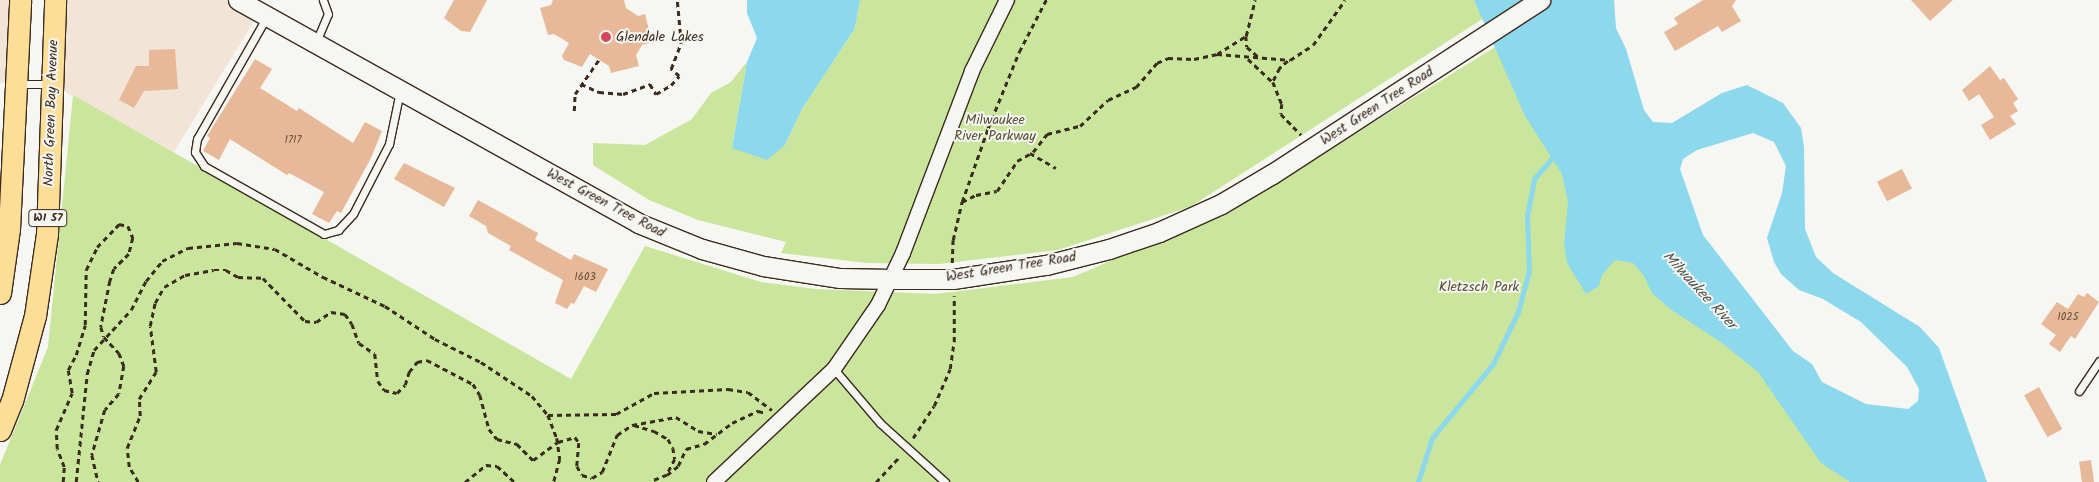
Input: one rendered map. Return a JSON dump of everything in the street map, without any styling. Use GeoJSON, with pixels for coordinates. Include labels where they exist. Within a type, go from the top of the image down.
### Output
{"type":"FeatureCollection","features":[{"type":"Feature","properties":{"kind":"main road","name":"WI 57"},"geometry":{"type":"LineString","coordinates":[[0,293],[9,229],[20,0]]}},
{"type":"Feature","properties":{"kind":"main road","name":"North Green Bay Avenue"},"geometry":{"type":"LineString","coordinates":[[0,430],[12,401],[35,316],[47,234],[55,0]]}},
{"type":"Feature","properties":{"kind":"street","name":"West Green Tree Road"},"geometry":{"type":"LineString","coordinates":[[238,0],[268,15],[623,215],[676,240],[763,266],[840,278],[892,279],[953,279],[1046,265],[1109,249],[1159,232],[1221,204],[1272,174],[1540,0]]}},
{"type":"Feature","properties":{"kind":"street"},"geometry":{"type":"LineString","coordinates":[[714,482],[834,369],[892,279],[972,71],[1007,0]]}},
{"type":"Feature","properties":{"kind":"lane"},"geometry":{"type":"LineString","coordinates":[[316,42],[328,14],[323,0]]}},
{"type":"Feature","properties":{"kind":"lane"},"geometry":{"type":"LineString","coordinates":[[268,15],[197,138],[195,152],[204,166],[324,234],[338,230],[353,214],[389,144],[400,90]]}},
{"type":"Feature","properties":{"kind":"lane"},"geometry":{"type":"LineString","coordinates":[[16,84],[52,84]]}},
{"type":"Feature","properties":{"kind":"lane"},"geometry":{"type":"LineString","coordinates":[[2079,391],[2099,361]]}},
{"type":"Feature","properties":{"kind":"lane"},"geometry":{"type":"LineString","coordinates":[[834,369],[880,423],[945,482]]}},
{"type":"Feature","properties":{"kind":"path"},"geometry":{"type":"LineString","coordinates":[[581,84],[599,92],[623,94],[650,84],[656,94],[671,85],[680,76],[672,69],[681,43],[677,0]]}},
{"type":"Feature","properties":{"kind":"path"},"geometry":{"type":"LineString","coordinates":[[952,262],[953,240],[962,202],[1019,52],[1046,0]]}},
{"type":"Feature","properties":{"kind":"path"},"geometry":{"type":"LineString","coordinates":[[1255,0],[1246,36],[1247,47],[1263,60]]}},
{"type":"Feature","properties":{"kind":"path"},"geometry":{"type":"LineString","coordinates":[[1273,82],[1280,68],[1313,45],[1345,0]]}},
{"type":"Feature","properties":{"kind":"path"},"geometry":{"type":"LineString","coordinates":[[962,202],[976,195],[997,191],[1017,161],[1030,153],[1047,134],[1080,126],[1108,100],[1136,87],[1156,63],[1168,58],[1194,59],[1217,54],[1246,36]]}},
{"type":"Feature","properties":{"kind":"path"},"geometry":{"type":"LineString","coordinates":[[1217,54],[1263,60],[1290,60]]}},
{"type":"Feature","properties":{"kind":"path"},"geometry":{"type":"LineString","coordinates":[[574,111],[575,94],[600,58]]}},
{"type":"Feature","properties":{"kind":"path"},"geometry":{"type":"LineString","coordinates":[[1248,58],[1273,82],[1282,104],[1281,114],[1303,137]]}},
{"type":"Feature","properties":{"kind":"path"},"geometry":{"type":"LineString","coordinates":[[1030,153],[1044,164],[1056,168]]}},
{"type":"Feature","properties":{"kind":"path"},"geometry":{"type":"LineString","coordinates":[[63,482],[64,467],[57,450],[56,430],[72,393],[68,370],[76,355],[85,325],[86,270],[97,247],[119,224],[128,226],[133,238],[129,254],[114,269],[101,327],[104,337],[119,353],[124,366],[119,394],[105,410],[92,455],[98,482]]}},
{"type":"Feature","properties":{"kind":"path"},"geometry":{"type":"LineString","coordinates":[[76,482],[90,360],[104,337],[130,310],[154,268],[174,253],[188,248],[237,243],[263,245],[385,306],[435,339],[481,362],[532,396],[548,414],[558,442],[560,459],[554,482]]}},
{"type":"Feature","properties":{"kind":"path"},"geometry":{"type":"LineString","coordinates":[[138,482],[129,467],[127,448],[140,416],[139,399],[156,372],[150,326],[156,303],[164,287],[185,275],[214,270],[226,270],[238,277],[262,278],[304,321],[316,322],[331,312],[345,314],[352,324],[359,343],[375,354],[378,380],[384,390],[397,393],[405,386],[409,372],[417,362],[427,360],[473,384],[480,395],[489,429],[497,439],[516,444],[533,460],[558,442],[575,437],[579,443],[578,466],[582,475],[592,478],[602,472],[617,435],[632,425],[676,417],[698,431],[717,434]]}},
{"type":"Feature","properties":{"kind":"path"},"geometry":{"type":"LineString","coordinates":[[912,439],[934,406],[950,369],[954,342],[954,296]]}},
{"type":"Feature","properties":{"kind":"path"},"geometry":{"type":"LineString","coordinates":[[548,414],[616,414],[654,393],[728,389],[748,392],[781,419]]}},
{"type":"Feature","properties":{"kind":"path"},"geometry":{"type":"LineString","coordinates":[[650,482],[667,475],[678,466],[686,449],[704,444],[717,434],[758,411],[781,419]]}},
{"type":"Feature","properties":{"kind":"path"},"geometry":{"type":"LineString","coordinates":[[632,425],[668,439],[675,459],[667,475]]}},
{"type":"Feature","properties":{"kind":"path"},"geometry":{"type":"LineString","coordinates":[[876,482],[900,455]]}},
{"type":"Feature","properties":{"kind":"path"},"geometry":{"type":"LineString","coordinates":[[465,482],[486,465],[497,466],[515,482]]}},
{"type":"Feature","properties":{"kind":"shaded area"},"geometry":{"type":"Polygon","coordinates":[[[0,0],[20,0],[6,83],[0,83],[0,0]]]}},
{"type":"Feature","properties":{"kind":"shaded area"},"geometry":{"type":"Polygon","coordinates":[[[55,0],[238,0],[260,11],[174,152],[51,84],[55,0]]]}},
{"type":"Feature","properties":{"kind":"green space","name":"Milwaukee River Parkway"},"geometry":{"type":"Polygon","coordinates":[[[860,0],[1512,0],[1190,207],[1058,250],[939,264],[867,263],[781,253],[786,242],[698,220],[649,200],[593,165],[593,143],[645,145],[692,119],[711,93],[731,82],[747,62],[732,148],[785,145],[802,109],[855,28],[860,0]]]}},
{"type":"Feature","properties":{"kind":"green space","name":"Kletzsch Park"},"geometry":{"type":"Polygon","coordinates":[[[1495,47],[1709,285],[1921,482],[0,482],[0,465],[48,347],[73,95],[571,379],[645,246],[761,282],[816,289],[936,294],[1073,277],[1242,204],[1495,47]]]}},
{"type":"Feature","properties":{"kind":"water"},"geometry":{"type":"Polygon","coordinates":[[[747,0],[860,0],[855,28],[802,109],[785,145],[767,160],[732,148],[747,62],[757,38],[747,13],[747,0]]]}},
{"type":"Feature","properties":{"kind":"water","name":"Milwaukee River"},"geometry":{"type":"Polygon","coordinates":[[[1474,0],[1614,0],[1616,28],[1626,49],[1644,110],[1653,122],[1672,123],[1722,93],[1747,85],[1783,103],[1801,128],[1804,147],[1805,229],[1816,257],[1833,273],[1920,327],[1939,348],[1987,482],[1850,482],[1821,463],[1758,372],[1722,343],[1670,309],[1652,293],[1644,276],[1633,263],[1615,260],[1602,275],[1599,286],[1586,294],[1567,263],[1564,243],[1568,202],[1562,174],[1525,116],[1474,0]],[[1753,133],[1697,150],[1683,159],[1680,169],[1703,235],[1793,351],[1812,364],[1822,382],[1866,404],[1908,409],[1918,401],[1919,389],[1907,367],[1861,322],[1823,299],[1799,290],[1781,274],[1774,262],[1767,238],[1782,193],[1786,166],[1774,142],[1753,133]]]}},
{"type":"Feature","properties":{"kind":"building"},"geometry":{"type":"Polygon","coordinates":[[[454,0],[487,0],[470,32],[461,31],[444,18],[454,0]]]}},
{"type":"Feature","properties":{"kind":"building","name":"Glendale Lakes"},"geometry":{"type":"Polygon","coordinates":[[[553,0],[624,0],[626,8],[638,16],[645,14],[652,42],[642,45],[636,55],[639,66],[611,73],[609,66],[590,54],[582,67],[564,60],[562,56],[569,43],[554,34],[548,35],[540,8],[551,5],[553,0]]]}},
{"type":"Feature","properties":{"kind":"building"},"geometry":{"type":"Polygon","coordinates":[[[1703,0],[1736,0],[1732,6],[1741,21],[1722,32],[1718,26],[1675,51],[1664,32],[1678,24],[1674,18],[1703,0]]]}},
{"type":"Feature","properties":{"kind":"building"},"geometry":{"type":"Polygon","coordinates":[[[1911,0],[1953,0],[1930,21],[1911,0]]]}},
{"type":"Feature","properties":{"kind":"building"},"geometry":{"type":"Polygon","coordinates":[[[175,49],[178,89],[144,91],[134,108],[119,100],[136,66],[149,66],[149,50],[175,49]]]}},
{"type":"Feature","properties":{"kind":"building"},"geometry":{"type":"Polygon","coordinates":[[[255,59],[272,69],[260,88],[297,111],[299,108],[353,143],[365,122],[382,131],[371,158],[341,213],[337,211],[329,223],[312,214],[324,192],[289,173],[287,175],[230,139],[219,160],[203,151],[210,138],[207,136],[255,59]]]}},
{"type":"Feature","properties":{"kind":"building"},"geometry":{"type":"Polygon","coordinates":[[[1990,66],[2000,80],[2004,78],[2018,99],[2013,103],[2018,111],[2010,116],[2016,124],[1990,140],[1981,125],[1994,117],[1979,94],[1969,101],[1962,90],[1990,66]]]}},
{"type":"Feature","properties":{"kind":"building"},"geometry":{"type":"Polygon","coordinates":[[[404,163],[455,188],[444,207],[394,179],[404,163]]]}},
{"type":"Feature","properties":{"kind":"building"},"geometry":{"type":"Polygon","coordinates":[[[1902,169],[1912,189],[1887,201],[1877,182],[1902,169]]]}},
{"type":"Feature","properties":{"kind":"building"},"geometry":{"type":"Polygon","coordinates":[[[478,200],[538,233],[535,240],[571,260],[574,254],[608,269],[596,292],[584,286],[574,304],[571,303],[567,309],[555,303],[563,280],[509,250],[511,246],[488,233],[486,226],[469,216],[478,200]]]}},
{"type":"Feature","properties":{"kind":"building"},"geometry":{"type":"Polygon","coordinates":[[[2087,293],[2099,302],[2075,339],[2071,336],[2060,352],[2049,344],[2056,335],[2041,324],[2057,302],[2068,309],[2078,294],[2084,297],[2087,293]]]}},
{"type":"Feature","properties":{"kind":"building"},"geometry":{"type":"Polygon","coordinates":[[[2039,387],[2062,429],[2047,437],[2024,395],[2039,387]]]}},
{"type":"Feature","properties":{"kind":"building"},"geometry":{"type":"Polygon","coordinates":[[[2091,460],[2094,482],[2082,482],[2079,462],[2091,460]]]}},
{"type":"Feature","properties":{"kind":"waterway"},"geometry":{"type":"LineString","coordinates":[[1418,482],[1432,438],[1493,364],[1518,312],[1529,271],[1527,216],[1534,179],[1556,154]]}},
{"type":"Feature","properties":{"kind":"place","name":"Glendale Lakes"},"geometry":{"type":"Point","coordinates":[606,37]}}]}
